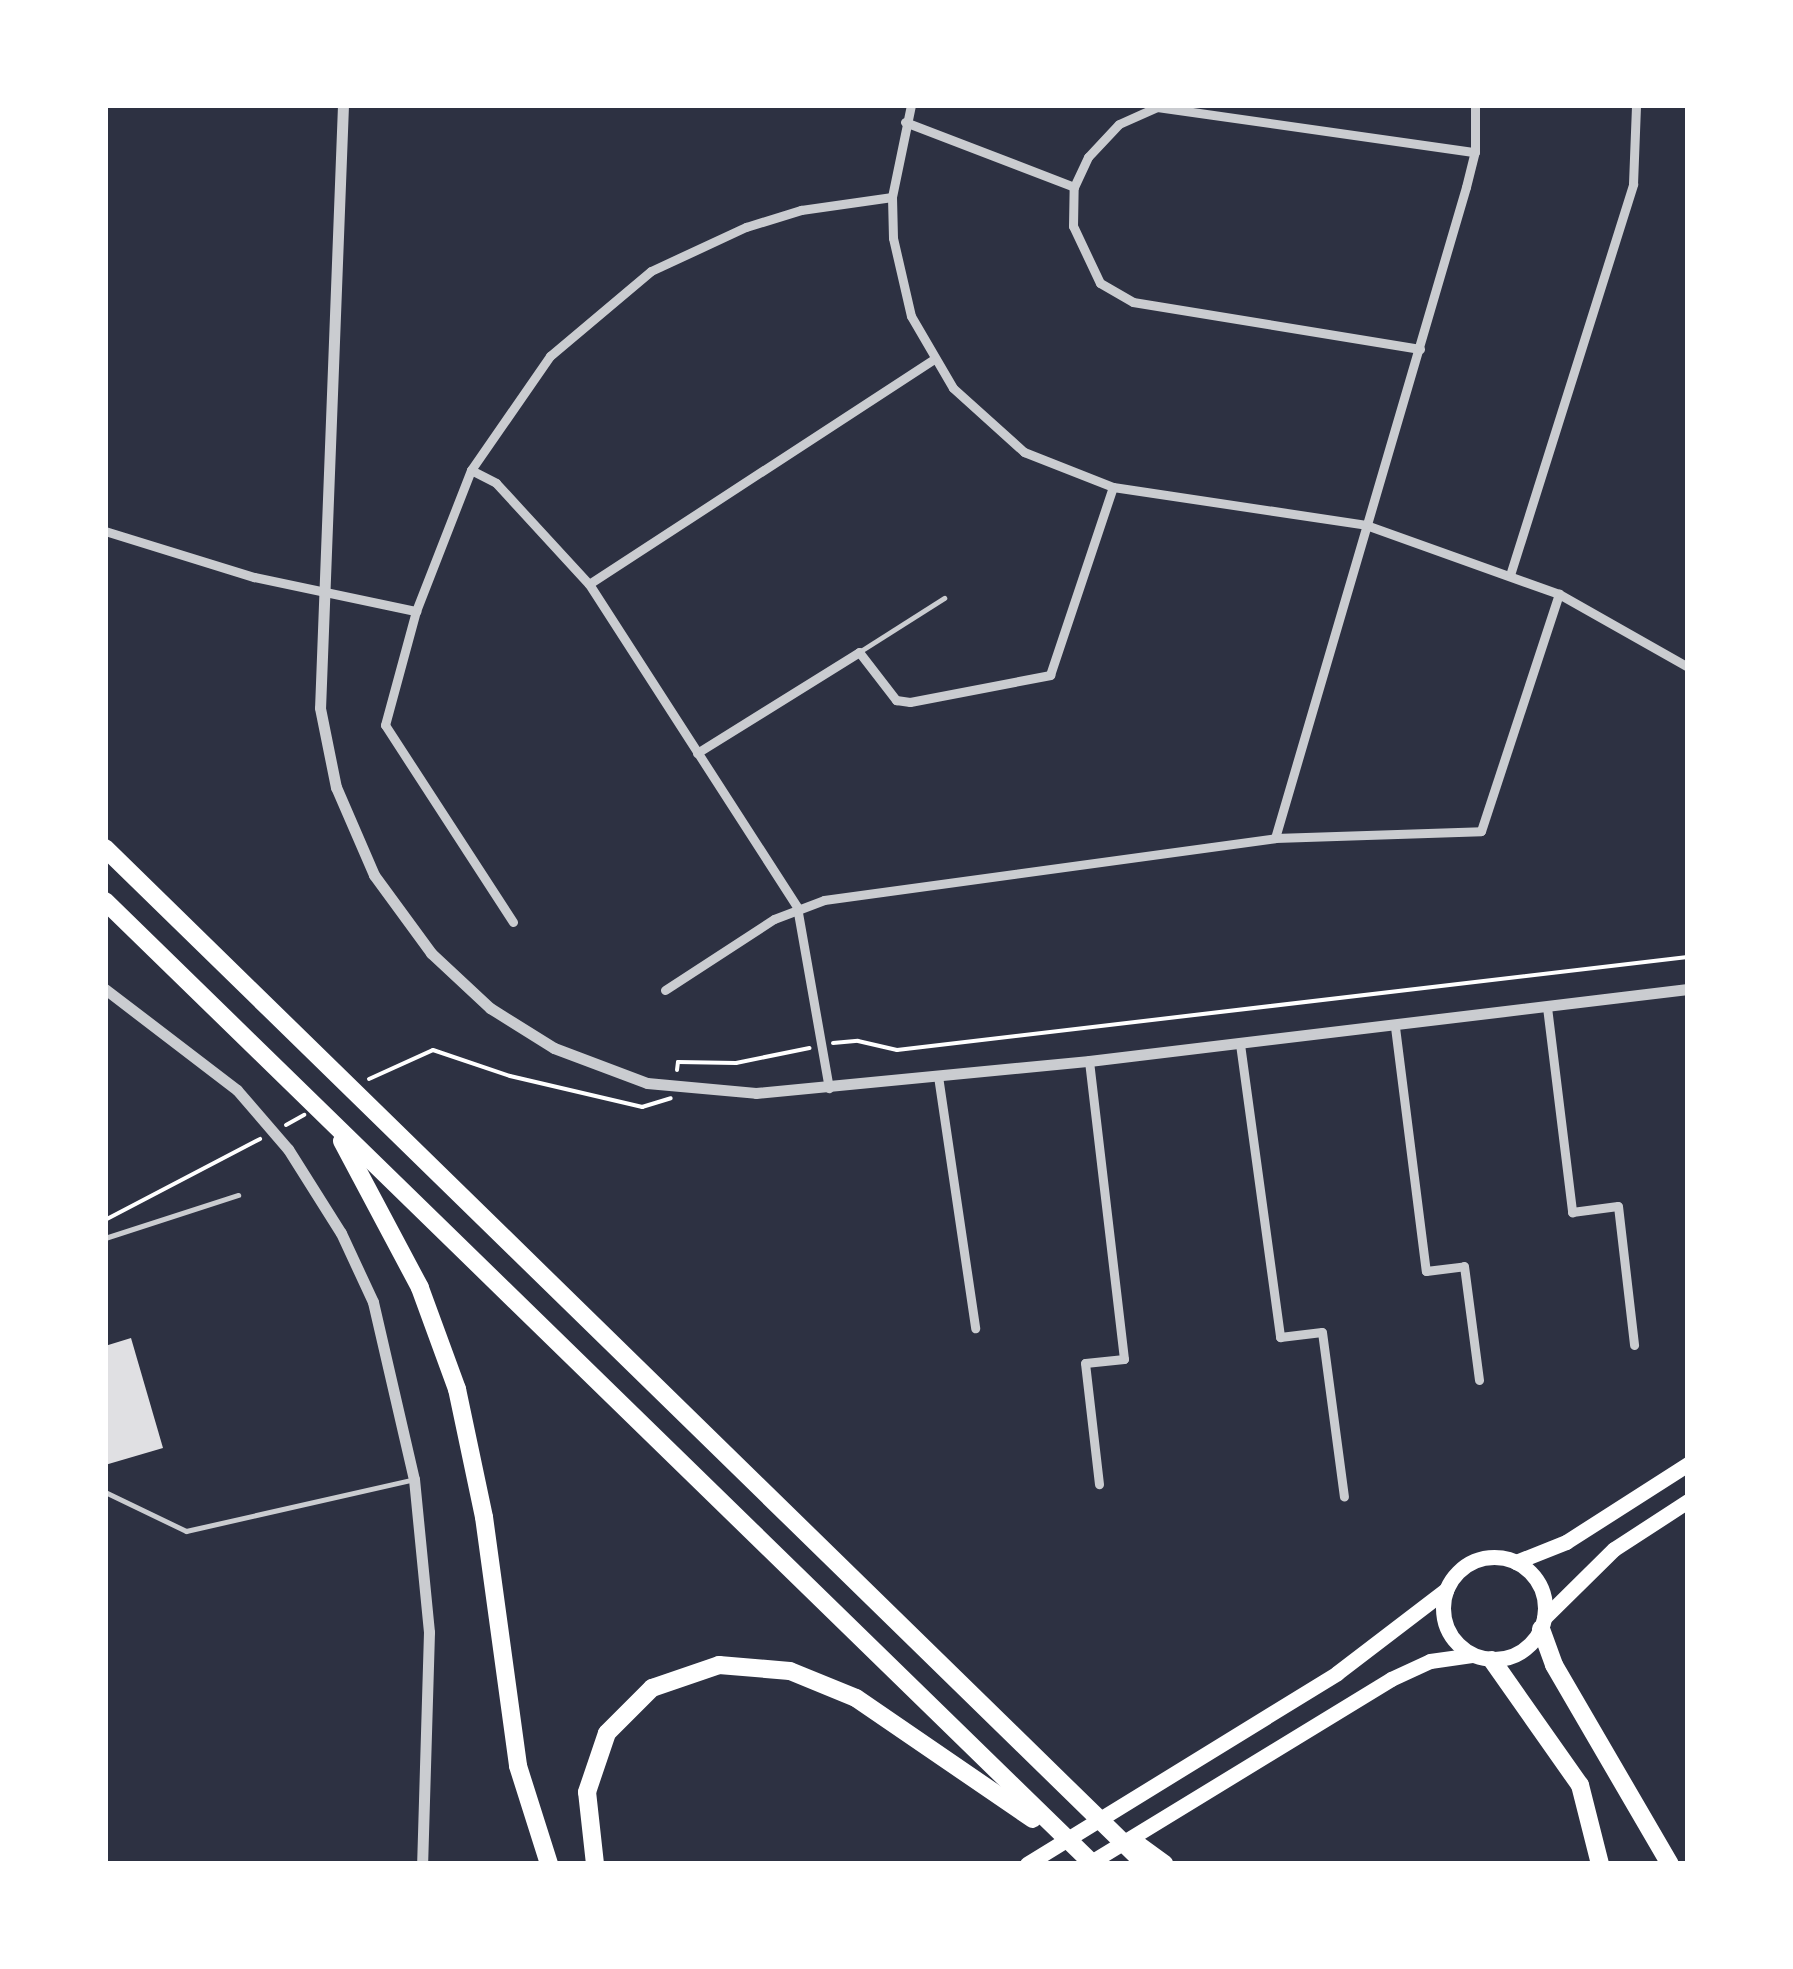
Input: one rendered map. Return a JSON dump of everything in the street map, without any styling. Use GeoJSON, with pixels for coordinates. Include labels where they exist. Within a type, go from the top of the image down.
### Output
{"type":"FeatureCollection","features":[{"type":"Feature","properties":{"kind":"highway"},"geometry":{"type":"LineString","coordinates":[[105,848],[1145,1864]]}},
{"type":"Feature","properties":{"kind":"highway"},"geometry":{"type":"LineString","coordinates":[[105,901],[1087,1860]]}},
{"type":"Feature","properties":{"kind":"highway"},"geometry":{"type":"LineString","coordinates":[[333,1124],[420,1288],[457,1389],[484,1517],[518,1766],[549,1864]]}},
{"type":"Feature","properties":{"kind":"highway"},"geometry":{"type":"LineString","coordinates":[[1026,1864],[1375,1648],[1477,1560],[1516,1562],[1566,1542],[1688,1464]]}},
{"type":"Feature","properties":{"kind":"highway"},"geometry":{"type":"LineString","coordinates":[[1446,1589],[1446,1626],[1472,1654],[1492,1660],[1521,1652],[1543,1623],[1614,1549],[1688,1501]]}},
{"type":"Feature","properties":{"kind":"highway"},"geometry":{"type":"LineString","coordinates":[[1516,1562],[1541,1589],[1543,1623],[1554,1666],[1670,1864]]}},
{"type":"Feature","properties":{"kind":"highway"},"geometry":{"type":"LineString","coordinates":[[1087,1860],[1400,1674],[1472,1654]]}},
{"type":"Feature","properties":{"kind":"highway"},"geometry":{"type":"LineString","coordinates":[[1492,1660],[1580,1785],[1600,1864]]}},
{"type":"Feature","properties":{"kind":"highway"},"geometry":{"type":"LineString","coordinates":[[596,1864],[587,1792],[607,1733],[652,1688],[719,1665],[790,1672],[856,1698],[1087,1860]]}},
{"type":"Feature","properties":{"kind":"highway"},"geometry":{"type":"LineString","coordinates":[[1090,1811],[1165,1864]]}},
{"type":"Feature","properties":{"kind":"street"},"geometry":{"type":"LineString","coordinates":[[343,105],[320,708],[336,787],[395,908],[450,972],[520,1027],[590,1062],[674,1086],[710,1090],[829,1088],[1394,1027],[1688,989]]}},
{"type":"Feature","properties":{"kind":"street"},"geometry":{"type":"LineString","coordinates":[[910,105],[892,197],[900,277],[933,360],[975,412],[1024,452],[1113,486],[1366,525],[1559,594],[1688,667]]}},
{"type":"Feature","properties":{"kind":"street"},"geometry":{"type":"LineString","coordinates":[[1275,838],[1475,152],[1475,105]]}},
{"type":"Feature","properties":{"kind":"street"},"geometry":{"type":"LineString","coordinates":[[1510,574],[1634,184],[1636,105]]}},
{"type":"Feature","properties":{"kind":"street"},"geometry":{"type":"LineString","coordinates":[[1420,349],[1133,302],[1100,284],[1072,226],[1074,187],[1088,156],[1119,124],[1156,107],[1475,152]]}},
{"type":"Feature","properties":{"kind":"street"},"geometry":{"type":"LineString","coordinates":[[905,122],[1074,187]]}},
{"type":"Feature","properties":{"kind":"street"},"geometry":{"type":"LineString","coordinates":[[513,922],[389,737],[386,708],[416,611],[471,470],[550,356],[651,271],[746,226],[800,210],[892,197]]}},
{"type":"Feature","properties":{"kind":"street"},"geometry":{"type":"LineString","coordinates":[[588,584],[933,360]]}},
{"type":"Feature","properties":{"kind":"street"},"geometry":{"type":"LineString","coordinates":[[471,470],[496,484],[588,584],[797,907],[829,1088]]}},
{"type":"Feature","properties":{"kind":"street"},"geometry":{"type":"LineString","coordinates":[[698,753],[859,652],[886,691],[910,702],[1050,675],[1113,486]]}},
{"type":"Feature","properties":{"kind":"street"},"geometry":{"type":"LineString","coordinates":[[105,531],[323,592],[416,611]]}},
{"type":"Feature","properties":{"kind":"street"},"geometry":{"type":"LineString","coordinates":[[665,990],[797,907],[1275,838],[1481,832],[1559,594]]}},
{"type":"Feature","properties":{"kind":"street"},"geometry":{"type":"LineString","coordinates":[[105,989],[237,1090],[288,1148],[341,1233],[374,1302],[414,1479],[429,1632],[422,1864]]}},
{"type":"Feature","properties":{"kind":"street"},"geometry":{"type":"LineString","coordinates":[[1547,1007],[1572,1212],[1618,1206],[1634,1345]]}},
{"type":"Feature","properties":{"kind":"street"},"geometry":{"type":"LineString","coordinates":[[1394,1027],[1426,1271],[1464,1266],[1479,1380]]}},
{"type":"Feature","properties":{"kind":"street"},"geometry":{"type":"LineString","coordinates":[[1240,1044],[1280,1337],[1322,1332],[1344,1496]]}},
{"type":"Feature","properties":{"kind":"street"},"geometry":{"type":"LineString","coordinates":[[1090,1061],[1124,1358],[1085,1363],[1099,1484]]}},
{"type":"Feature","properties":{"kind":"street"},"geometry":{"type":"LineString","coordinates":[[938,1076],[975,1328]]}},
{"type":"Feature","properties":{"kind":"lane"},"geometry":{"type":"LineString","coordinates":[[859,652],[944,598]]}},
{"type":"Feature","properties":{"kind":"lane"},"geometry":{"type":"LineString","coordinates":[[105,1238],[238,1195]]}},
{"type":"Feature","properties":{"kind":"lane"},"geometry":{"type":"LineString","coordinates":[[105,1492],[186,1530],[414,1479]]}},
{"type":"Feature","properties":{"kind":"path"},"geometry":{"type":"LineString","coordinates":[[400,1061],[432,1050],[510,1076],[654,1108],[668,1102],[678,1062],[736,1062],[858,1041],[897,1050],[1688,957]]}},
{"type":"Feature","properties":{"kind":"path"},"geometry":{"type":"LineString","coordinates":[[105,1220],[225,1159]]}},
{"type":"Feature","properties":{"kind":"building"},"geometry":{"type":"Polygon","coordinates":[[[131,1338],[163,1448],[105,1465],[105,1346],[131,1338]]]}}]}
